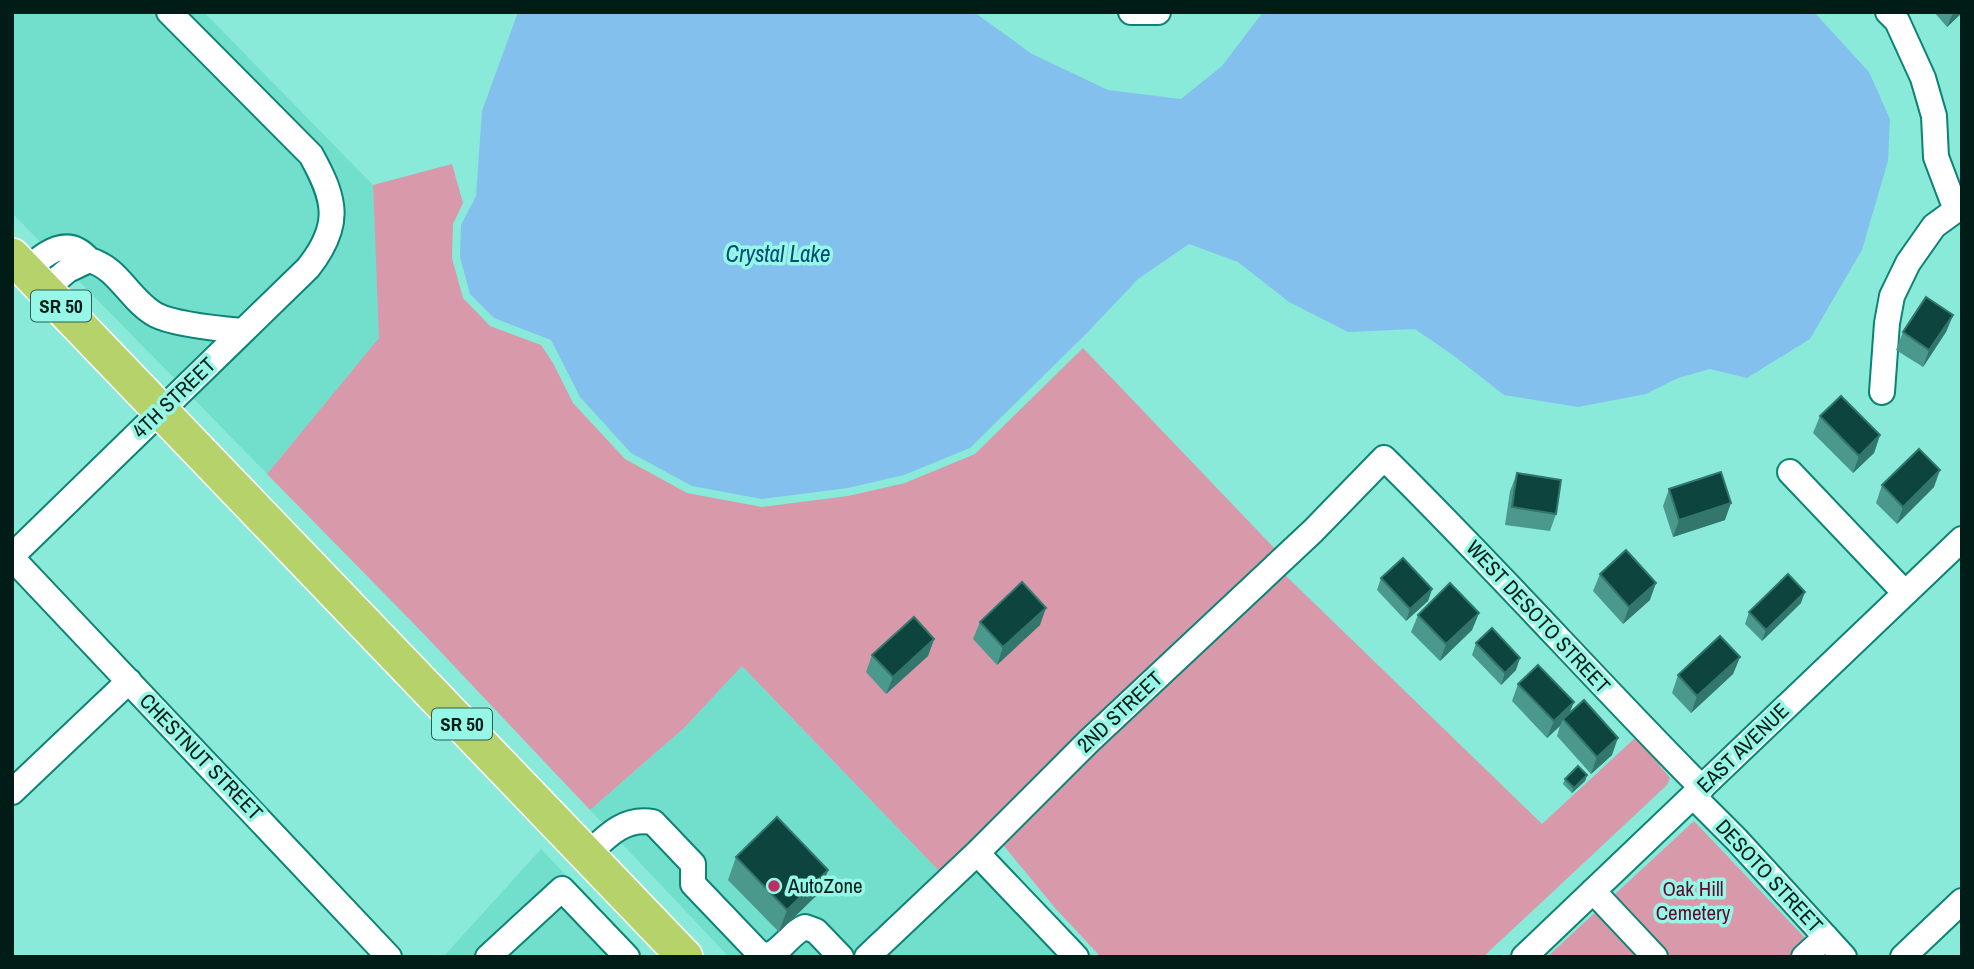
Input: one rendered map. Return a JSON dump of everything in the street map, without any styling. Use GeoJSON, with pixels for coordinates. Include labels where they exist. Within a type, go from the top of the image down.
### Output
{"type":"FeatureCollection","features":[{"type":"Feature","properties":{"kind":"highway","name":"SR 50"},"geometry":{"type":"LineString","coordinates":[[28,272],[685,957]]}},
{"type":"Feature","properties":{"kind":"street","name":"4TH STREET"},"geometry":{"type":"LineString","coordinates":[[12,557],[308,268],[329,236],[333,219],[331,203],[325,181],[311,155],[170,12]]}},
{"type":"Feature","properties":{"kind":"street"},"geometry":{"type":"LineString","coordinates":[[1131,12],[1158,12]]}},
{"type":"Feature","properties":{"kind":"street"},"geometry":{"type":"LineString","coordinates":[[1882,393],[1887,323],[1892,296],[1909,263],[1934,226],[1956,210],[1936,157],[1934,116],[1923,78],[1897,22],[1888,12]]}},
{"type":"Feature","properties":{"kind":"street"},"geometry":{"type":"LineString","coordinates":[[28,272],[68,270],[89,260],[103,265],[154,314],[184,322],[242,331]]}},
{"type":"Feature","properties":{"kind":"street","name":"WEST DESOTO STREET"},"geometry":{"type":"LineString","coordinates":[[1374,468],[1384,458],[1454,527],[1698,792]]}},
{"type":"Feature","properties":{"kind":"street","name":"2ND STREET"},"geometry":{"type":"LineString","coordinates":[[873,954],[1098,732],[1313,531],[1374,468]]}},
{"type":"Feature","properties":{"kind":"street"},"geometry":{"type":"LineString","coordinates":[[1790,472],[1905,593]]}},
{"type":"Feature","properties":{"kind":"street","name":"EAST AVENUE"},"geometry":{"type":"LineString","coordinates":[[1524,957],[1962,539]]}},
{"type":"Feature","properties":{"kind":"street","name":"CHESTNUT STREET"},"geometry":{"type":"LineString","coordinates":[[12,557],[389,957]]}},
{"type":"Feature","properties":{"kind":"street"},"geometry":{"type":"LineString","coordinates":[[12,792],[129,681]]}},
{"type":"Feature","properties":{"kind":"street","name":"DESOTO STREET"},"geometry":{"type":"LineString","coordinates":[[1698,792],[1737,841],[1843,957]]}},
{"type":"Feature","properties":{"kind":"street"},"geometry":{"type":"LineString","coordinates":[[587,855],[613,831],[633,821],[653,821],[693,864],[693,884],[758,952],[767,956],[775,953],[799,929],[805,927],[816,931],[841,957]]}},
{"type":"Feature","properties":{"kind":"street"},"geometry":{"type":"LineString","coordinates":[[977,853],[1076,957]]}},
{"type":"Feature","properties":{"kind":"street"},"geometry":{"type":"LineString","coordinates":[[488,957],[562,889],[627,957]]}},
{"type":"Feature","properties":{"kind":"street"},"geometry":{"type":"LineString","coordinates":[[1593,891],[1655,957]]}},
{"type":"Feature","properties":{"kind":"street"},"geometry":{"type":"LineString","coordinates":[[1903,957],[1962,901]]}},
{"type":"Feature","properties":{"kind":"street"},"geometry":{"type":"LineString","coordinates":[[1804,957],[1826,937]]}},
{"type":"Feature","properties":{"kind":"shaded area"},"geometry":{"type":"Polygon","coordinates":[[[12,12],[155,12],[303,162],[316,185],[323,220],[311,250],[178,382],[12,213],[12,12]]]}},
{"type":"Feature","properties":{"kind":"shaded area"},"geometry":{"type":"Polygon","coordinates":[[[184,12],[204,12],[373,185],[380,338],[267,474],[190,395],[285,302],[340,200],[184,12]]]}},
{"type":"Feature","properties":{"kind":"shaded area"},"geometry":{"type":"Polygon","coordinates":[[[742,666],[942,874],[854,957],[729,957],[590,810],[684,728],[742,666]]]}},
{"type":"Feature","properties":{"kind":"shaded area"},"geometry":{"type":"Polygon","coordinates":[[[541,849],[644,957],[443,957],[541,849]]]}},
{"type":"Feature","properties":{"kind":"shaded area"},"geometry":{"type":"Polygon","coordinates":[[[976,866],[1062,957],[880,957],[976,866]]]}},
{"type":"Feature","properties":{"kind":"green space"},"geometry":{"type":"Polygon","coordinates":[[[452,164],[463,203],[453,224],[452,258],[463,298],[490,326],[541,345],[573,403],[625,459],[687,493],[762,507],[848,496],[905,483],[975,454],[1083,348],[1278,552],[942,874],[742,666],[684,728],[590,810],[420,630],[267,474],[379,338],[373,185],[452,164]]]}},
{"type":"Feature","properties":{"kind":"green space"},"geometry":{"type":"Polygon","coordinates":[[[1282,572],[1542,824],[1636,737],[1670,778],[1667,785],[1483,957],[1101,957],[1056,909],[1004,846],[1095,747],[1282,572]]]}},
{"type":"Feature","properties":{"kind":"green space","name":"Oak Hill Cemetery"},"geometry":{"type":"Polygon","coordinates":[[[1694,821],[1823,957],[1547,957],[1694,821]]]}},
{"type":"Feature","properties":{"kind":"water","name":"Crystal Lake"},"geometry":{"type":"Polygon","coordinates":[[[518,12],[974,12],[1032,54],[1108,90],[1181,99],[1222,66],[1263,12],[1814,12],[1869,72],[1890,119],[1888,161],[1862,250],[1810,339],[1747,378],[1710,369],[1678,378],[1646,394],[1578,407],[1504,395],[1415,329],[1348,332],[1289,302],[1238,262],[1189,244],[1138,279],[970,448],[904,475],[848,488],[762,499],[692,486],[631,453],[580,397],[551,340],[494,318],[470,294],[460,257],[461,225],[476,196],[482,111],[518,12]]]}},
{"type":"Feature","properties":{"kind":"building"},"geometry":{"type":"Polygon","coordinates":[[[1926,297],[1953,315],[1929,350],[1903,332],[1926,297]]]}},
{"type":"Feature","properties":{"kind":"building"},"geometry":{"type":"Polygon","coordinates":[[[1841,396],[1880,435],[1859,456],[1820,416],[1841,396]]]}},
{"type":"Feature","properties":{"kind":"building"},"geometry":{"type":"Polygon","coordinates":[[[1919,449],[1940,470],[1903,507],[1882,485],[1919,449]]]}},
{"type":"Feature","properties":{"kind":"building"},"geometry":{"type":"Polygon","coordinates":[[[1721,472],[1731,503],[1679,520],[1669,489],[1721,472]]]}},
{"type":"Feature","properties":{"kind":"building"},"geometry":{"type":"Polygon","coordinates":[[[1517,473],[1561,480],[1556,514],[1512,507],[1517,473]]]}},
{"type":"Feature","properties":{"kind":"building"},"geometry":{"type":"Polygon","coordinates":[[[1626,550],[1656,583],[1629,607],[1600,574],[1626,550]]]}},
{"type":"Feature","properties":{"kind":"building"},"geometry":{"type":"Polygon","coordinates":[[[1403,558],[1432,589],[1410,609],[1381,578],[1403,558]]]}},
{"type":"Feature","properties":{"kind":"building"},"geometry":{"type":"Polygon","coordinates":[[[1788,574],[1805,592],[1766,630],[1749,612],[1788,574]]]}},
{"type":"Feature","properties":{"kind":"building"},"geometry":{"type":"Polygon","coordinates":[[[1022,582],[1046,608],[1003,647],[980,622],[1022,582]]]}},
{"type":"Feature","properties":{"kind":"building"},"geometry":{"type":"Polygon","coordinates":[[[1450,583],[1479,613],[1446,644],[1418,615],[1450,583]]]}},
{"type":"Feature","properties":{"kind":"building"},"geometry":{"type":"Polygon","coordinates":[[[914,617],[934,639],[893,677],[872,655],[914,617]]]}},
{"type":"Feature","properties":{"kind":"building"},"geometry":{"type":"Polygon","coordinates":[[[1492,628],[1520,658],[1505,673],[1476,643],[1492,628]]]}},
{"type":"Feature","properties":{"kind":"building"},"geometry":{"type":"Polygon","coordinates":[[[1720,636],[1740,657],[1697,696],[1678,675],[1720,636]]]}},
{"type":"Feature","properties":{"kind":"building"},"geometry":{"type":"Polygon","coordinates":[[[1538,665],[1574,702],[1554,721],[1518,684],[1538,665]]]}},
{"type":"Feature","properties":{"kind":"building"},"geometry":{"type":"Polygon","coordinates":[[[1584,700],[1618,738],[1597,757],[1563,719],[1584,700]]]}},
{"type":"Feature","properties":{"kind":"building"},"geometry":{"type":"Polygon","coordinates":[[[1578,766],[1587,775],[1574,788],[1565,779],[1578,766]]]}},
{"type":"Feature","properties":{"kind":"building"},"geometry":{"type":"Polygon","coordinates":[[[777,817],[828,870],[787,910],[736,857],[777,817]]]}},
{"type":"Feature","properties":{"kind":"place","name":"AutoZone"},"geometry":{"type":"Point","coordinates":[774,886]}}]}
